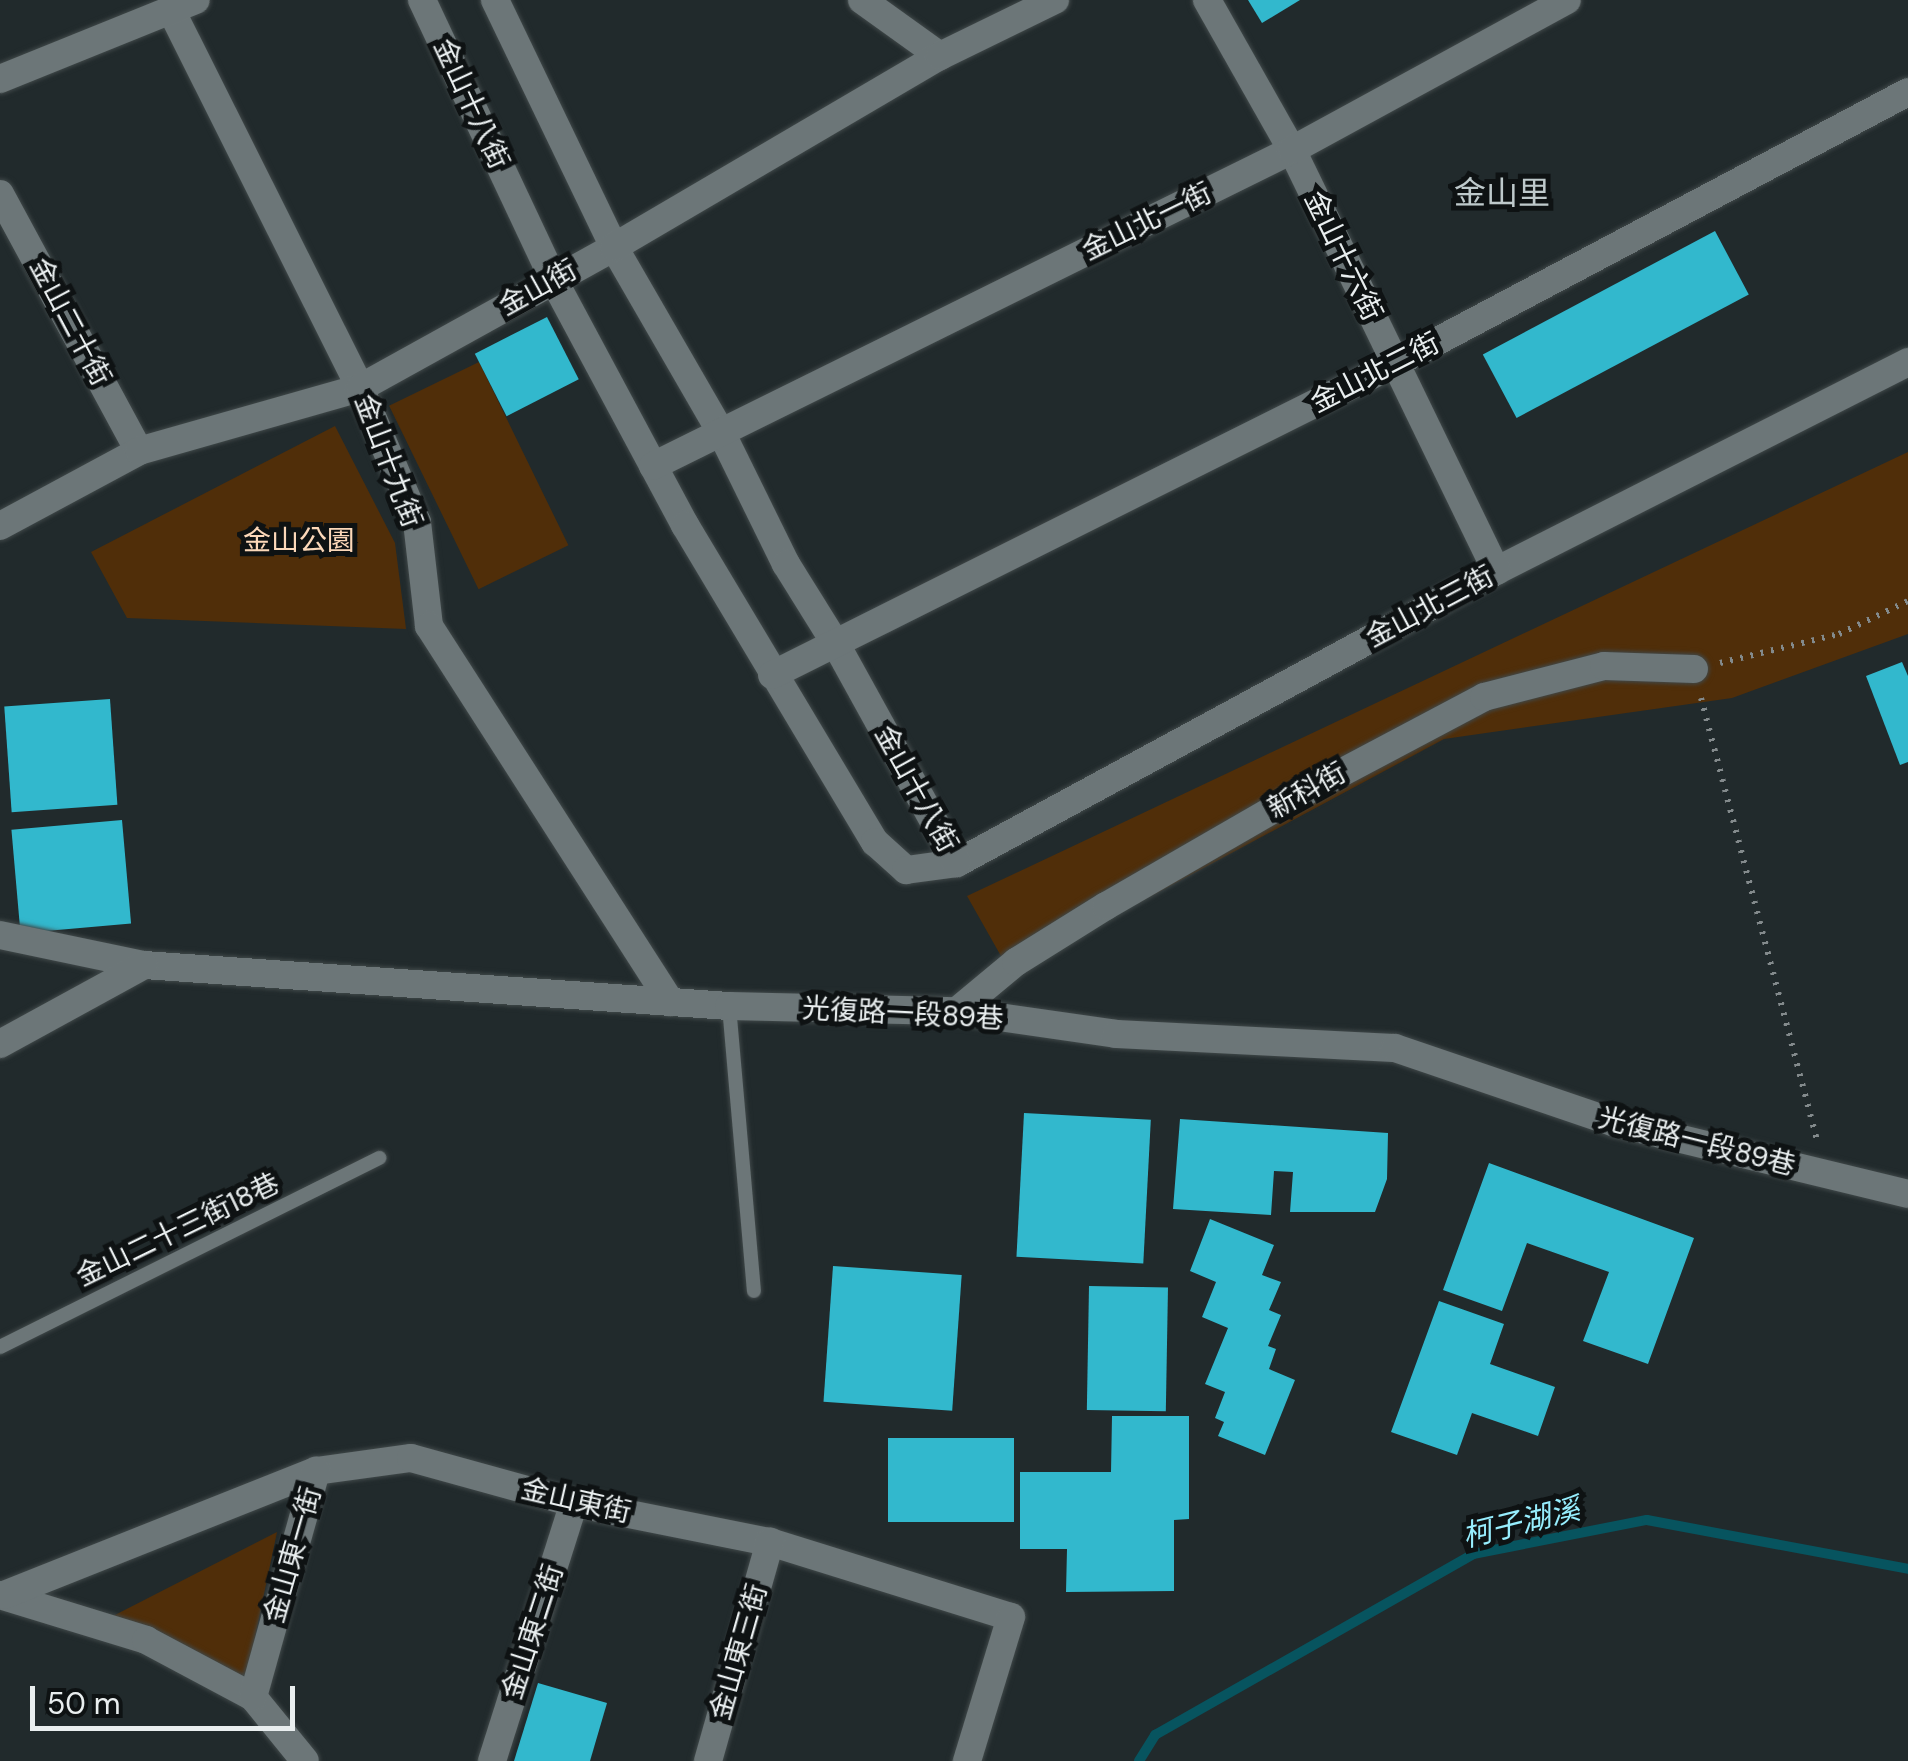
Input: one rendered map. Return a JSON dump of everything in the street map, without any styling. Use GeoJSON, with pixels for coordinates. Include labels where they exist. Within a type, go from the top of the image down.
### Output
{"type":"FeatureCollection","features":[{"type":"Feature","properties":{"kind":"street","name":"金山十八街"},"geometry":{"type":"LineString","coordinates":[[422,0],[553,279],[653,466],[772,674],[875,842],[906,870],[957,863],[837,646],[786,564],[721,432],[614,246],[495,0]]}},
{"type":"Feature","properties":{"kind":"street"},"geometry":{"type":"LineString","coordinates":[[862,0],[940,56]]}},
{"type":"Feature","properties":{"kind":"street","name":"金山街"},"geometry":{"type":"LineString","coordinates":[[0,526],[139,451],[360,388],[940,56],[1055,0]]}},
{"type":"Feature","properties":{"kind":"street","name":"金山十六街"},"geometry":{"type":"LineString","coordinates":[[1207,0],[1292,150],[1496,571]]}},
{"type":"Feature","properties":{"kind":"street","name":"金山北一街"},"geometry":{"type":"LineString","coordinates":[[653,466],[1292,150],[1566,0]]}},
{"type":"Feature","properties":{"kind":"street"},"geometry":{"type":"LineString","coordinates":[[0,79],[184,6]]}},
{"type":"Feature","properties":{"kind":"street","name":"金山十九街"},"geometry":{"type":"LineString","coordinates":[[184,6],[360,388],[417,522],[428,626],[670,1002]]}},
{"type":"Feature","properties":{"kind":"street","name":"金山北二街"},"geometry":{"type":"LineString","coordinates":[[772,674],[837,646],[1396,363],[1908,92]]}},
{"type":"Feature","properties":{"kind":"street","name":"金山二十街"},"geometry":{"type":"LineString","coordinates":[[0,194],[139,451]]}},
{"type":"Feature","properties":{"kind":"street","name":"金山北三街"},"geometry":{"type":"LineString","coordinates":[[957,863],[1496,571],[1908,362]]}},
{"type":"Feature","properties":{"kind":"street","name":"新科街"},"geometry":{"type":"LineString","coordinates":[[957,1011],[1016,962],[1106,906],[1286,802],[1484,696],[1604,666],[1694,669]]}},
{"type":"Feature","properties":{"kind":"street","name":"光復路一段89巷"},"geometry":{"type":"LineString","coordinates":[[0,935],[144,965],[729,1006],[957,1011],[1116,1034],[1394,1048],[1614,1123],[1908,1194]]}},
{"type":"Feature","properties":{"kind":"street"},"geometry":{"type":"LineString","coordinates":[[0,1044],[144,965]]}},
{"type":"Feature","properties":{"kind":"street","name":"金山東街"},"geometry":{"type":"LineString","coordinates":[[2,1595],[316,1472],[411,1458],[574,1503],[770,1542],[1012,1617],[967,1761]]}},
{"type":"Feature","properties":{"kind":"street","name":"金山東一街"},"geometry":{"type":"LineString","coordinates":[[254,1697],[316,1472]]}},
{"type":"Feature","properties":{"kind":"street","name":"金山東二街"},"geometry":{"type":"LineString","coordinates":[[492,1761],[574,1503]]}},
{"type":"Feature","properties":{"kind":"street","name":"金山東三街"},"geometry":{"type":"LineString","coordinates":[[708,1761],[770,1542]]}},
{"type":"Feature","properties":{"kind":"street","name":"金山東街"},"geometry":{"type":"LineString","coordinates":[[2,1595],[146,1640],[254,1697],[305,1761]]}},
{"type":"Feature","properties":{"kind":"lane"},"geometry":{"type":"LineString","coordinates":[[729,1006],[754,1291]]}},
{"type":"Feature","properties":{"kind":"lane","name":"金山二十三街18巷"},"geometry":{"type":"LineString","coordinates":[[0,1347],[379,1158]]}},
{"type":"Feature","properties":{"kind":"path"},"geometry":{"type":"LineString","coordinates":[[1826,1174],[1694,669],[1839,634],[1908,601]]}},
{"type":"Feature","properties":{"kind":"green space"},"geometry":{"type":"Polygon","coordinates":[[[479,362],[568,545],[479,589],[389,406],[479,362]]]}},
{"type":"Feature","properties":{"kind":"green space","name":"金山公園"},"geometry":{"type":"Polygon","coordinates":[[[335,426],[395,543],[406,629],[127,618],[91,552],[335,426]]]}},
{"type":"Feature","properties":{"kind":"green space"},"geometry":{"type":"Polygon","coordinates":[[[1908,452],[1908,634],[1732,698],[1444,739],[1010,972],[967,896],[1908,452]]]}},
{"type":"Feature","properties":{"kind":"green space"},"geometry":{"type":"Polygon","coordinates":[[[277,1532],[246,1680],[113,1616],[277,1532]]]}},
{"type":"Feature","properties":{"kind":"building"},"geometry":{"type":"Polygon","coordinates":[[[1248,0],[1300,0],[1262,23],[1248,0]]]}},
{"type":"Feature","properties":{"kind":"building"},"geometry":{"type":"Polygon","coordinates":[[[1715,231],[1749,295],[1517,418],[1483,354],[1715,231]]]}},
{"type":"Feature","properties":{"kind":"building"},"geometry":{"type":"Polygon","coordinates":[[[547,317],[579,379],[507,416],[475,354],[547,317]]]}},
{"type":"Feature","properties":{"kind":"building"},"geometry":{"type":"Polygon","coordinates":[[[1902,662],[1908,676],[1908,762],[1900,765],[1866,676],[1902,662]]]}},
{"type":"Feature","properties":{"kind":"building"},"geometry":{"type":"Polygon","coordinates":[[[110,699],[117,805],[12,812],[4,706],[110,699]]]}},
{"type":"Feature","properties":{"kind":"building"},"geometry":{"type":"Polygon","coordinates":[[[122,820],[131,924],[20,933],[11,830],[122,820]]]}},
{"type":"Feature","properties":{"kind":"building"},"geometry":{"type":"Polygon","coordinates":[[[1024,1113],[1151,1120],[1143,1263],[1016,1257],[1024,1113]]]}},
{"type":"Feature","properties":{"kind":"building"},"geometry":{"type":"Polygon","coordinates":[[[1180,1119],[1388,1133],[1387,1179],[1375,1212],[1290,1212],[1293,1172],[1274,1171],[1271,1215],[1173,1209],[1180,1119]]]}},
{"type":"Feature","properties":{"kind":"building"},"geometry":{"type":"Polygon","coordinates":[[[1489,1163],[1694,1238],[1648,1364],[1583,1341],[1609,1272],[1527,1243],[1502,1311],[1443,1290],[1489,1163]]]}},
{"type":"Feature","properties":{"kind":"building"},"geometry":{"type":"Polygon","coordinates":[[[1210,1219],[1274,1245],[1262,1275],[1281,1282],[1269,1310],[1281,1315],[1268,1346],[1276,1349],[1269,1369],[1295,1380],[1265,1455],[1218,1436],[1224,1422],[1215,1418],[1225,1392],[1205,1384],[1228,1328],[1202,1317],[1216,1282],[1190,1271],[1210,1219]]]}},
{"type":"Feature","properties":{"kind":"building"},"geometry":{"type":"Polygon","coordinates":[[[833,1266],[962,1275],[952,1411],[824,1402],[833,1266]]]}},
{"type":"Feature","properties":{"kind":"building"},"geometry":{"type":"Polygon","coordinates":[[[1089,1286],[1168,1287],[1166,1411],[1087,1410],[1089,1286]]]}},
{"type":"Feature","properties":{"kind":"building"},"geometry":{"type":"Polygon","coordinates":[[[1439,1301],[1504,1324],[1490,1364],[1555,1387],[1538,1436],[1472,1413],[1457,1455],[1391,1432],[1439,1301]]]}},
{"type":"Feature","properties":{"kind":"building"},"geometry":{"type":"Polygon","coordinates":[[[1112,1416],[1189,1416],[1189,1519],[1174,1520],[1174,1591],[1066,1592],[1067,1549],[1020,1549],[1020,1472],[1111,1472],[1112,1416]]]}},
{"type":"Feature","properties":{"kind":"building"},"geometry":{"type":"Polygon","coordinates":[[[888,1438],[1014,1438],[1014,1522],[888,1522],[888,1438]]]}},
{"type":"Feature","properties":{"kind":"building"},"geometry":{"type":"Polygon","coordinates":[[[538,1683],[607,1703],[590,1761],[514,1761],[538,1683]]]}},
{"type":"Feature","properties":{"kind":"waterway","name":"柯子湖溪"},"geometry":{"type":"LineString","coordinates":[[1139,1761],[1155,1735],[1473,1554],[1647,1520],[1908,1569]]}},
{"type":"Feature","properties":{"kind":"district","name":"金山里"},"geometry":{"type":"Point","coordinates":[1502,193]}}]}
